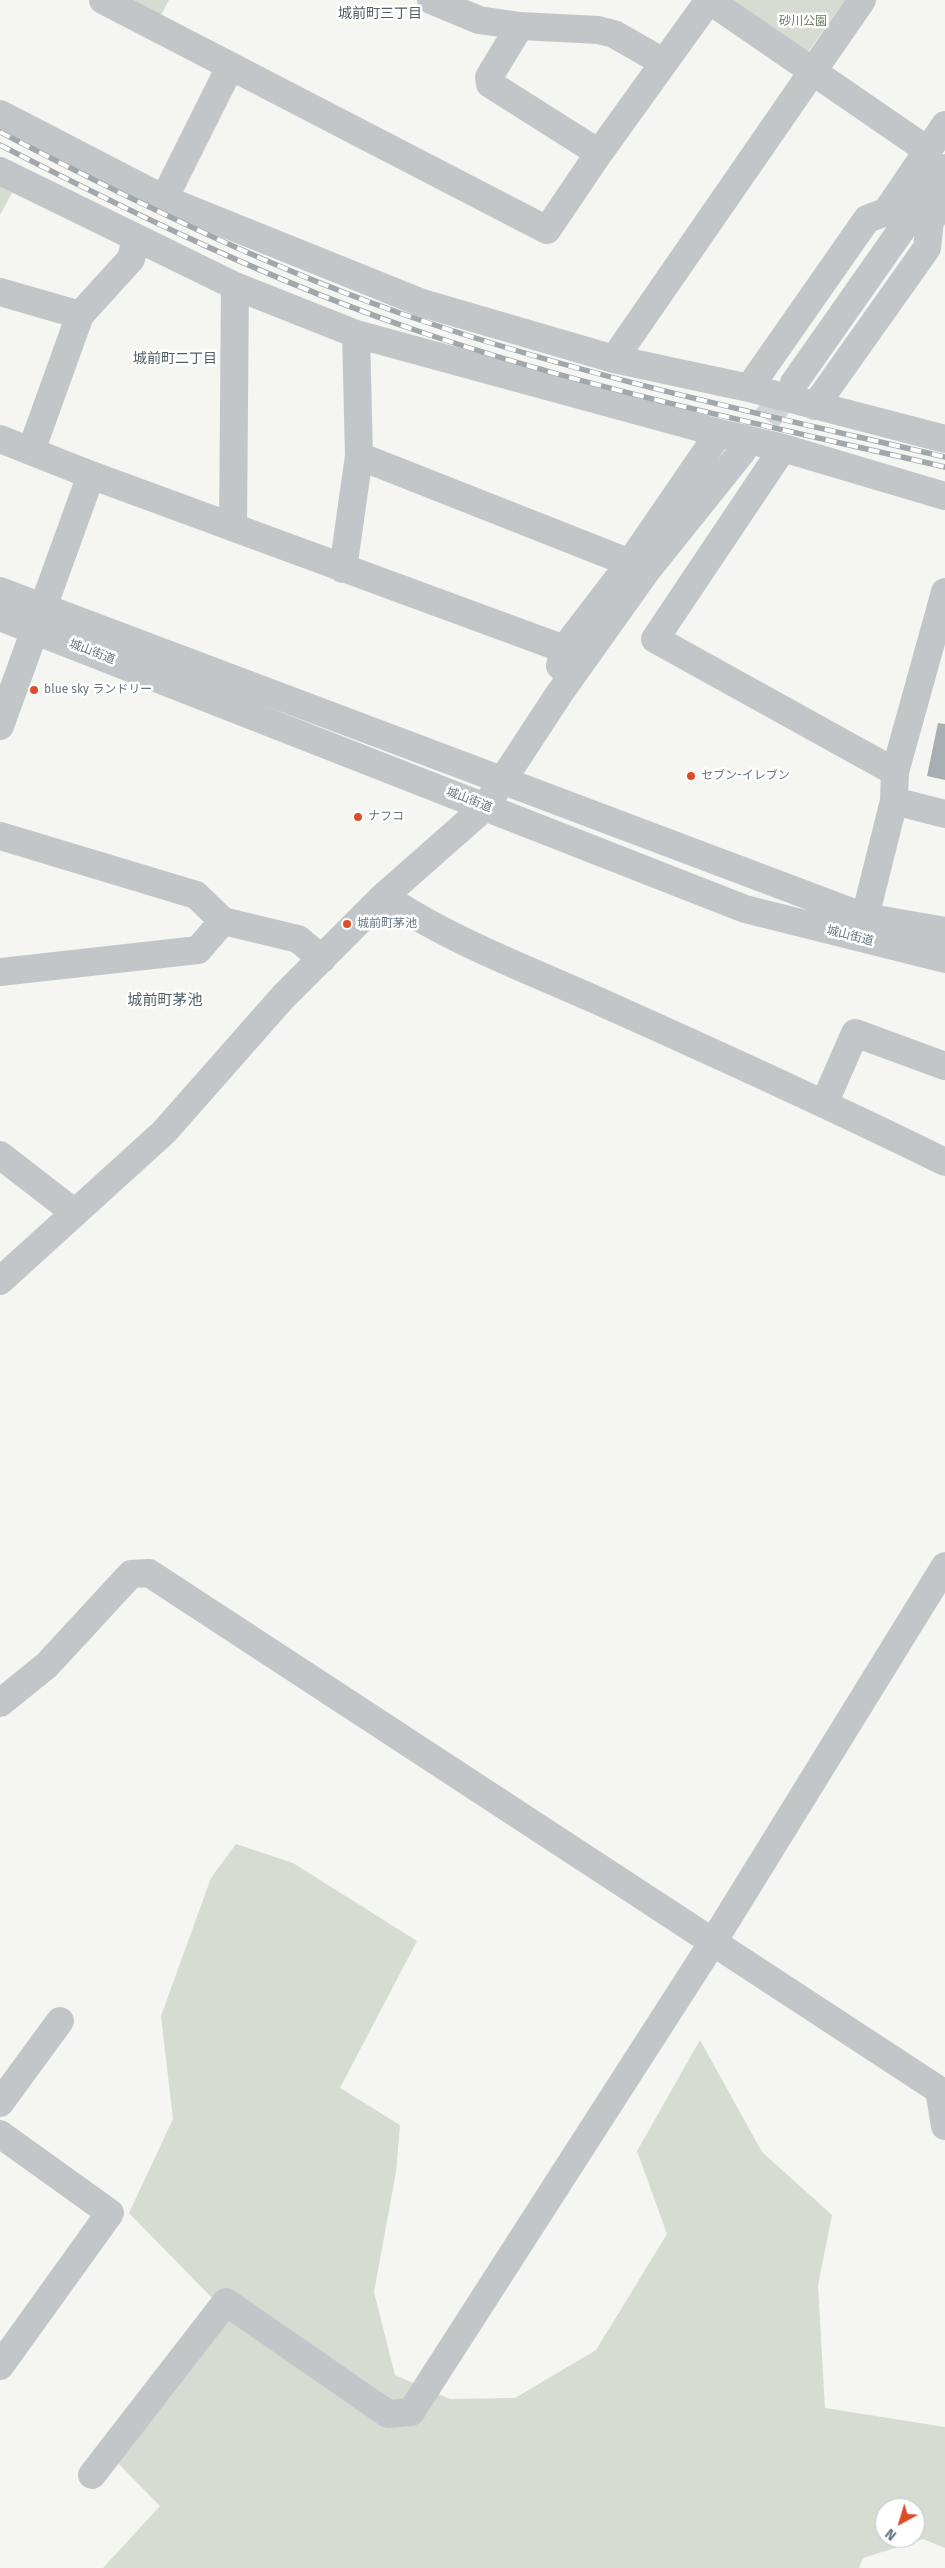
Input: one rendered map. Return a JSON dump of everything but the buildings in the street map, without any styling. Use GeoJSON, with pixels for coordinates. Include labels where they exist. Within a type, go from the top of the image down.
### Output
{"type":"FeatureCollection","features":[{"type":"Feature","properties":{"kind":"street"},"geometry":{"type":"LineString","coordinates":[[103,0],[547,230],[663,62],[709,0],[936,159]]}},
{"type":"Feature","properties":{"kind":"street"},"geometry":{"type":"LineString","coordinates":[[431,0],[479,20],[520,26],[598,30],[614,34],[663,62]]}},
{"type":"Feature","properties":{"kind":"street"},"geometry":{"type":"LineString","coordinates":[[614,359],[810,72],[862,0]]}},
{"type":"Feature","properties":{"kind":"street"},"geometry":{"type":"LineString","coordinates":[[520,26],[489,77],[490,84],[599,153]]}},
{"type":"Feature","properties":{"kind":"street"},"geometry":{"type":"LineString","coordinates":[[164,199],[230,67]]}},
{"type":"Feature","properties":{"kind":"street"},"geometry":{"type":"LineString","coordinates":[[0,114],[164,199],[422,303],[614,359],[749,388],[945,439]]}},
{"type":"Feature","properties":{"kind":"street"},"geometry":{"type":"LineString","coordinates":[[794,383],[936,159],[945,125]]}},
{"type":"Feature","properties":{"kind":"street"},"geometry":{"type":"LineString","coordinates":[[749,388],[867,219],[886,212],[936,159]]}},
{"type":"Feature","properties":{"kind":"street"},"geometry":{"type":"LineString","coordinates":[[0,171],[235,286],[356,334],[783,448],[945,496]]}},
{"type":"Feature","properties":{"kind":"street"},"geometry":{"type":"LineString","coordinates":[[815,406],[926,248],[930,221],[945,201]]}},
{"type":"Feature","properties":{"kind":"street"},"geometry":{"type":"LineString","coordinates":[[31,451],[80,315],[131,259],[136,239]]}},
{"type":"Feature","properties":{"kind":"street"},"geometry":{"type":"LineString","coordinates":[[233,527],[235,286]]}},
{"type":"Feature","properties":{"kind":"street"},"geometry":{"type":"LineString","coordinates":[[0,292],[80,315]]}},
{"type":"Feature","properties":{"kind":"street"},"geometry":{"type":"LineString","coordinates":[[343,569],[359,456],[356,334]]}},
{"type":"Feature","properties":{"kind":"street"},"geometry":{"type":"LineString","coordinates":[[559,694],[556,682],[564,649],[630,563],[719,432]]}},
{"type":"Feature","properties":{"kind":"street"},"geometry":{"type":"LineString","coordinates":[[0,439],[343,569],[564,649]]}},
{"type":"Feature","properties":{"kind":"street"},"geometry":{"type":"LineString","coordinates":[[783,448],[656,639],[895,772]]}},
{"type":"Feature","properties":{"kind":"street"},"geometry":{"type":"LineString","coordinates":[[0,1281],[164,1132],[283,997],[384,896],[486,806],[559,694],[648,569],[742,453]]}},
{"type":"Feature","properties":{"kind":"street"},"geometry":{"type":"LineString","coordinates":[[359,456],[630,563]]}},
{"type":"Feature","properties":{"kind":"street"},"geometry":{"type":"LineString","coordinates":[[0,726],[91,475]]}},
{"type":"Feature","properties":{"kind":"street","name":"城山街道"},"geometry":{"type":"LineString","coordinates":[[0,591],[40,619],[486,806],[745,909],[945,959]]}},
{"type":"Feature","properties":{"kind":"street"},"geometry":{"type":"LineString","coordinates":[[864,917],[894,801],[895,772],[945,592]]}},
{"type":"Feature","properties":{"kind":"street","name":"城山街道"},"geometry":{"type":"LineString","coordinates":[[0,617],[40,619],[502,781],[864,917],[945,931]]}},
{"type":"Feature","properties":{"kind":"street"},"geometry":{"type":"LineString","coordinates":[[894,801],[945,814]]}},
{"type":"Feature","properties":{"kind":"street"},"geometry":{"type":"LineString","coordinates":[[0,836],[196,895],[223,921],[298,939],[322,959]]}},
{"type":"Feature","properties":{"kind":"street"},"geometry":{"type":"LineString","coordinates":[[384,896],[410,914],[824,1104],[945,1162]]}},
{"type":"Feature","properties":{"kind":"street"},"geometry":{"type":"LineString","coordinates":[[0,972],[198,950],[223,921]]}},
{"type":"Feature","properties":{"kind":"street"},"geometry":{"type":"LineString","coordinates":[[824,1104],[855,1033],[945,1066]]}},
{"type":"Feature","properties":{"kind":"street"},"geometry":{"type":"LineString","coordinates":[[0,1155],[75,1213]]}},
{"type":"Feature","properties":{"kind":"street"},"geometry":{"type":"LineString","coordinates":[[92,2475],[226,2302],[388,2414],[411,2412],[713,1942],[945,1566]]}},
{"type":"Feature","properties":{"kind":"street"},"geometry":{"type":"LineString","coordinates":[[0,1703],[47,1665],[131,1574],[149,1573],[713,1942],[942,2085],[945,2126]]}},
{"type":"Feature","properties":{"kind":"street"},"geometry":{"type":"LineString","coordinates":[[0,2103],[60,2021]]}},
{"type":"Feature","properties":{"kind":"street"},"geometry":{"type":"LineString","coordinates":[[0,2134],[110,2213],[0,2366]]}},
{"type":"Feature","properties":{"kind":"green space"},"geometry":{"type":"Polygon","coordinates":[[[125,0],[169,0],[160,17],[125,0]]]}},
{"type":"Feature","properties":{"kind":"green space","name":"砂川公園"},"geometry":{"type":"Polygon","coordinates":[[[728,0],[845,0],[808,52],[728,0]]]}},
{"type":"Feature","properties":{"kind":"green space"},"geometry":{"type":"Polygon","coordinates":[[[0,184],[13,191],[0,215],[0,184]]]}},
{"type":"Feature","properties":{"kind":"green space"},"geometry":{"type":"Polygon","coordinates":[[[236,1844],[293,1863],[417,1941],[340,2088],[400,2125],[396,2172],[374,2292],[395,2375],[450,2399],[515,2398],[596,2350],[667,2234],[637,2151],[700,2040],[762,2152],[832,2215],[818,2285],[825,2408],[945,2427],[945,2548],[925,2540],[925,2498],[875,2498],[875,2548],[895,2548],[863,2558],[859,2568],[103,2568],[160,2506],[111,2456],[215,2301],[129,2213],[173,2119],[161,2016],[211,1878],[236,1844]]]}},
{"type":"Feature","properties":{"kind":"tunnel"},"geometry":{"type":"LineString","coordinates":[[741,453],[794,383]]}},
{"type":"Feature","properties":{"kind":"railway"},"geometry":{"type":"LineString","coordinates":[[0,132],[103,185],[208,235],[315,281],[423,321],[487,342],[617,379],[945,457]]}},
{"type":"Feature","properties":{"kind":"railway"},"geometry":{"type":"LineString","coordinates":[[0,145],[102,197],[206,246],[311,291],[418,331],[483,352],[614,389],[746,422],[945,467]]}},
{"type":"Feature","properties":{"kind":"place","name":"blue sky ランドリー"},"geometry":{"type":"Point","coordinates":[34,690]}},
{"type":"Feature","properties":{"kind":"place","name":"セブン-イレブン"},"geometry":{"type":"Point","coordinates":[691,776]}},
{"type":"Feature","properties":{"kind":"place","name":"ナフコ"},"geometry":{"type":"Point","coordinates":[358,817]}},
{"type":"Feature","properties":{"kind":"place","name":"城前町茅池"},"geometry":{"type":"Point","coordinates":[347,924]}},
{"type":"Feature","properties":{"kind":"district","name":"城前町三丁目"},"geometry":{"type":"Point","coordinates":[380,14]}},
{"type":"Feature","properties":{"kind":"district","name":"城前町二丁目"},"geometry":{"type":"Point","coordinates":[175,359]}},
{"type":"Feature","properties":{"kind":"district","name":"城前町茅池"},"geometry":{"type":"Point","coordinates":[165,1001]}}]}
